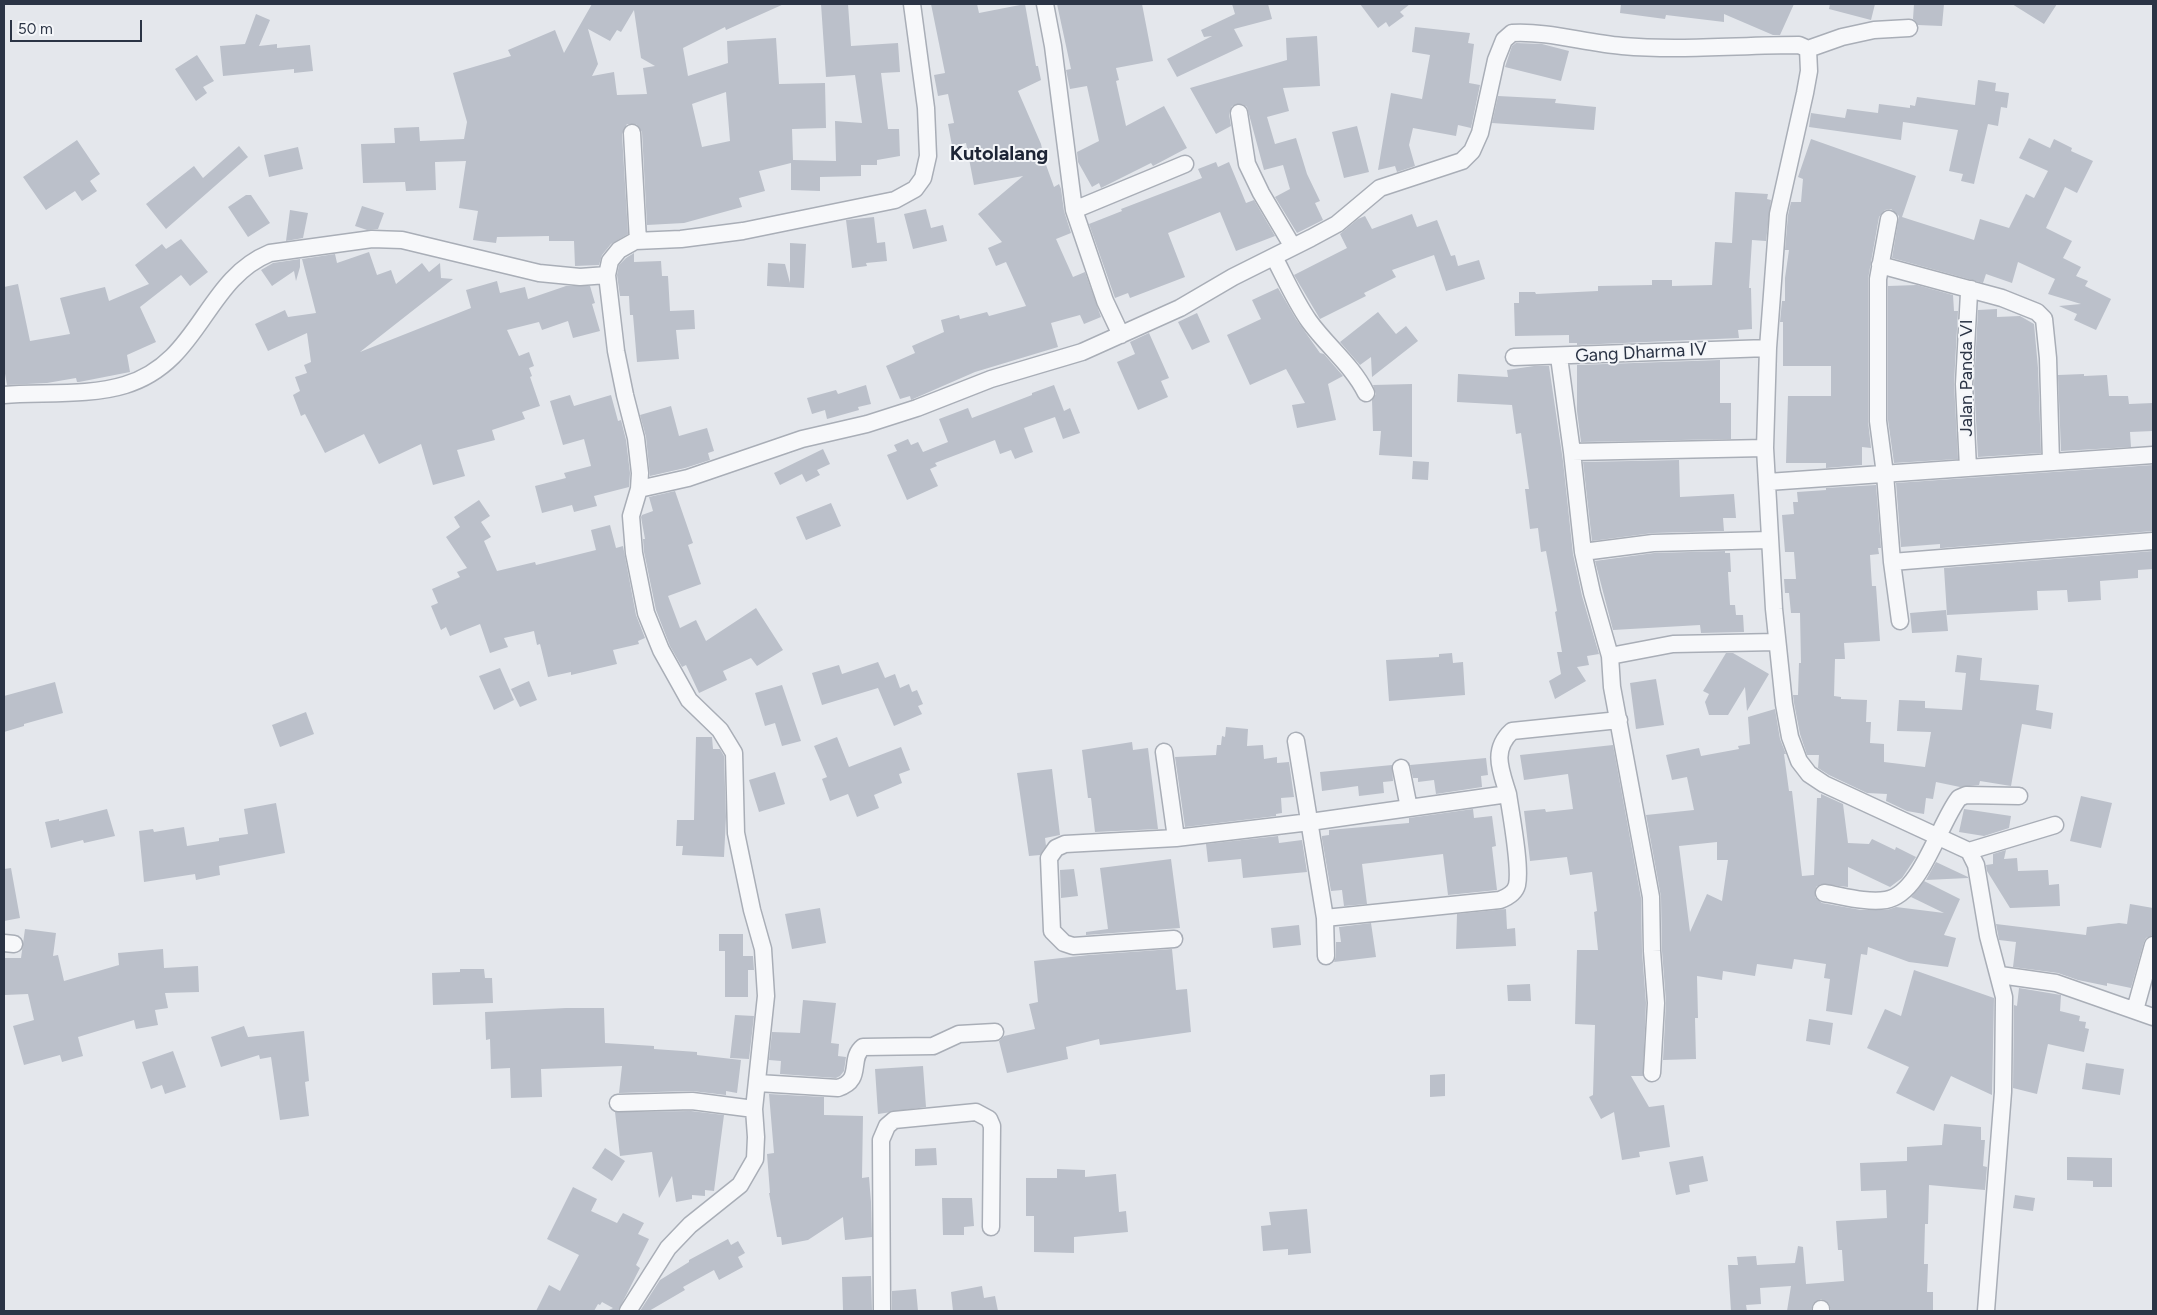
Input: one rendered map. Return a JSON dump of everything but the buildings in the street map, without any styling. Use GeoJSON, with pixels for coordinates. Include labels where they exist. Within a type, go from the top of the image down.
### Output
{"type":"FeatureCollection","features":[{"type":"Feature","properties":{"kind":"street"},"geometry":{"type":"LineString","coordinates":[[628,1311],[668,1248],[690,1225],[740,1185],[755,1159],[754,1109],[766,996],[763,949],[752,910],[736,833],[734,753],[720,730],[689,700],[661,650],[646,613],[634,553],[631,516],[639,489],[640,473],[636,438],[616,351],[607,275],[610,261],[619,250],[638,241],[681,239],[743,231],[896,200],[914,189],[923,178],[928,156],[928,132],[912,4]]}},
{"type":"Feature","properties":{"kind":"street"},"geometry":{"type":"LineString","coordinates":[[1045,4],[1056,66],[1074,210],[1105,301],[1121,335]]}},
{"type":"Feature","properties":{"kind":"street"},"geometry":{"type":"LineString","coordinates":[[639,489],[688,478],[802,439],[867,424],[917,408],[991,379],[1082,352],[1180,308],[1233,277],[1336,224],[1380,188],[1462,161],[1472,151],[1480,133],[1496,60],[1504,40],[1512,33],[1551,36],[1620,46],[1659,48],[1799,45],[1808,49],[1842,37],[1874,30],[1909,28]]}},
{"type":"Feature","properties":{"kind":"street"},"geometry":{"type":"LineString","coordinates":[[1808,49],[1809,71],[1778,214],[1768,348],[1765,448],[1777,642],[1784,704],[1790,738],[1799,761],[1810,774],[1824,784],[1969,851],[1976,866],[1988,936],[2000,975],[2004,997],[2003,1092],[1986,1311]]}},
{"type":"Feature","properties":{"kind":"street"},"geometry":{"type":"LineString","coordinates":[[1239,113],[1247,164],[1260,193],[1293,247]]}},
{"type":"Feature","properties":{"kind":"street"},"geometry":{"type":"LineString","coordinates":[[632,133],[638,241]]}},
{"type":"Feature","properties":{"kind":"street"},"geometry":{"type":"LineString","coordinates":[[1074,210],[1185,164]]}},
{"type":"Feature","properties":{"kind":"street"},"geometry":{"type":"LineString","coordinates":[[1889,219],[1878,279],[1878,421],[1885,474],[1892,562],[1900,621]]}},
{"type":"Feature","properties":{"kind":"street"},"geometry":{"type":"LineString","coordinates":[[4,394],[103,390],[126,385],[149,374],[172,358],[187,343],[239,271],[254,260],[270,253],[372,239],[402,240],[539,273],[580,277],[607,275]]}},
{"type":"Feature","properties":{"kind":"street"},"geometry":{"type":"LineString","coordinates":[[1274,257],[1293,295],[1309,321],[1358,377],[1366,392]]}},
{"type":"Feature","properties":{"kind":"street"},"geometry":{"type":"LineString","coordinates":[[1880,265],[1972,289],[2026,306],[2037,312],[2044,319],[2048,358],[2051,462]]}},
{"type":"Feature","properties":{"kind":"street","name":"Jalan Panda VI"},"geometry":{"type":"LineString","coordinates":[[1968,468],[1964,384],[1969,293],[1972,289]]}},
{"type":"Feature","properties":{"kind":"street","name":"Gang Dharma IV"},"geometry":{"type":"LineString","coordinates":[[1514,357],[1558,357],[1636,352],[1768,348]]}},
{"type":"Feature","properties":{"kind":"street"},"geometry":{"type":"LineString","coordinates":[[1558,357],[1572,452],[1583,552],[1592,593],[1610,656],[1612,687],[1651,897],[1652,951],[1656,1003],[1652,1073]]}},
{"type":"Feature","properties":{"kind":"street"},"geometry":{"type":"LineString","coordinates":[[1572,452],[1765,448]]}},
{"type":"Feature","properties":{"kind":"street"},"geometry":{"type":"LineString","coordinates":[[1768,482],[2153,455]]}},
{"type":"Feature","properties":{"kind":"street"},"geometry":{"type":"LineString","coordinates":[[1583,552],[1653,543],[1770,540]]}},
{"type":"Feature","properties":{"kind":"street"},"geometry":{"type":"LineString","coordinates":[[1892,562],[2153,541]]}},
{"type":"Feature","properties":{"kind":"street"},"geometry":{"type":"LineString","coordinates":[[1610,656],[1673,644],[1777,642]]}},
{"type":"Feature","properties":{"kind":"street"},"geometry":{"type":"LineString","coordinates":[[1325,918],[1500,900],[1509,896],[1517,884],[1518,868],[1508,794],[1500,768],[1498,753],[1501,744],[1512,731],[1618,720]]}},
{"type":"Feature","properties":{"kind":"street"},"geometry":{"type":"LineString","coordinates":[[1296,741],[1325,918],[1326,956]]}},
{"type":"Feature","properties":{"kind":"street"},"geometry":{"type":"LineString","coordinates":[[1164,752],[1176,838]]}},
{"type":"Feature","properties":{"kind":"street"},"geometry":{"type":"LineString","coordinates":[[1401,768],[1409,808]]}},
{"type":"Feature","properties":{"kind":"street"},"geometry":{"type":"LineString","coordinates":[[1174,939],[1073,946],[1064,943],[1056,937],[1052,930],[1050,858],[1056,848],[1065,844],[1176,838],[1310,822],[1508,794]]}},
{"type":"Feature","properties":{"kind":"street"},"geometry":{"type":"LineString","coordinates":[[1824,893],[1866,900],[1887,900],[1907,887],[1918,873],[1959,798],[1966,795],[2019,796]]}},
{"type":"Feature","properties":{"kind":"street"},"geometry":{"type":"LineString","coordinates":[[1969,851],[2055,825]]}},
{"type":"Feature","properties":{"kind":"street"},"geometry":{"type":"LineString","coordinates":[[2135,1010],[2153,945]]}},
{"type":"Feature","properties":{"kind":"street"},"geometry":{"type":"LineString","coordinates":[[2000,975],[2056,983],[2153,1017]]}},
{"type":"Feature","properties":{"kind":"street"},"geometry":{"type":"LineString","coordinates":[[758,1083],[838,1088],[847,1085],[853,1078],[859,1051],[863,1047],[933,1046],[959,1034],[995,1032]]}},
{"type":"Feature","properties":{"kind":"street"},"geometry":{"type":"LineString","coordinates":[[618,1103],[692,1100],[754,1109]]}},
{"type":"Feature","properties":{"kind":"street"},"geometry":{"type":"LineString","coordinates":[[882,1311],[881,1140],[887,1126],[894,1120],[976,1112],[984,1114],[990,1119],[992,1126],[991,1227]]}},
{"type":"Feature","properties":{"kind":"district","name":"Kutolalang"},"geometry":{"type":"Point","coordinates":[999,154]}}]}
